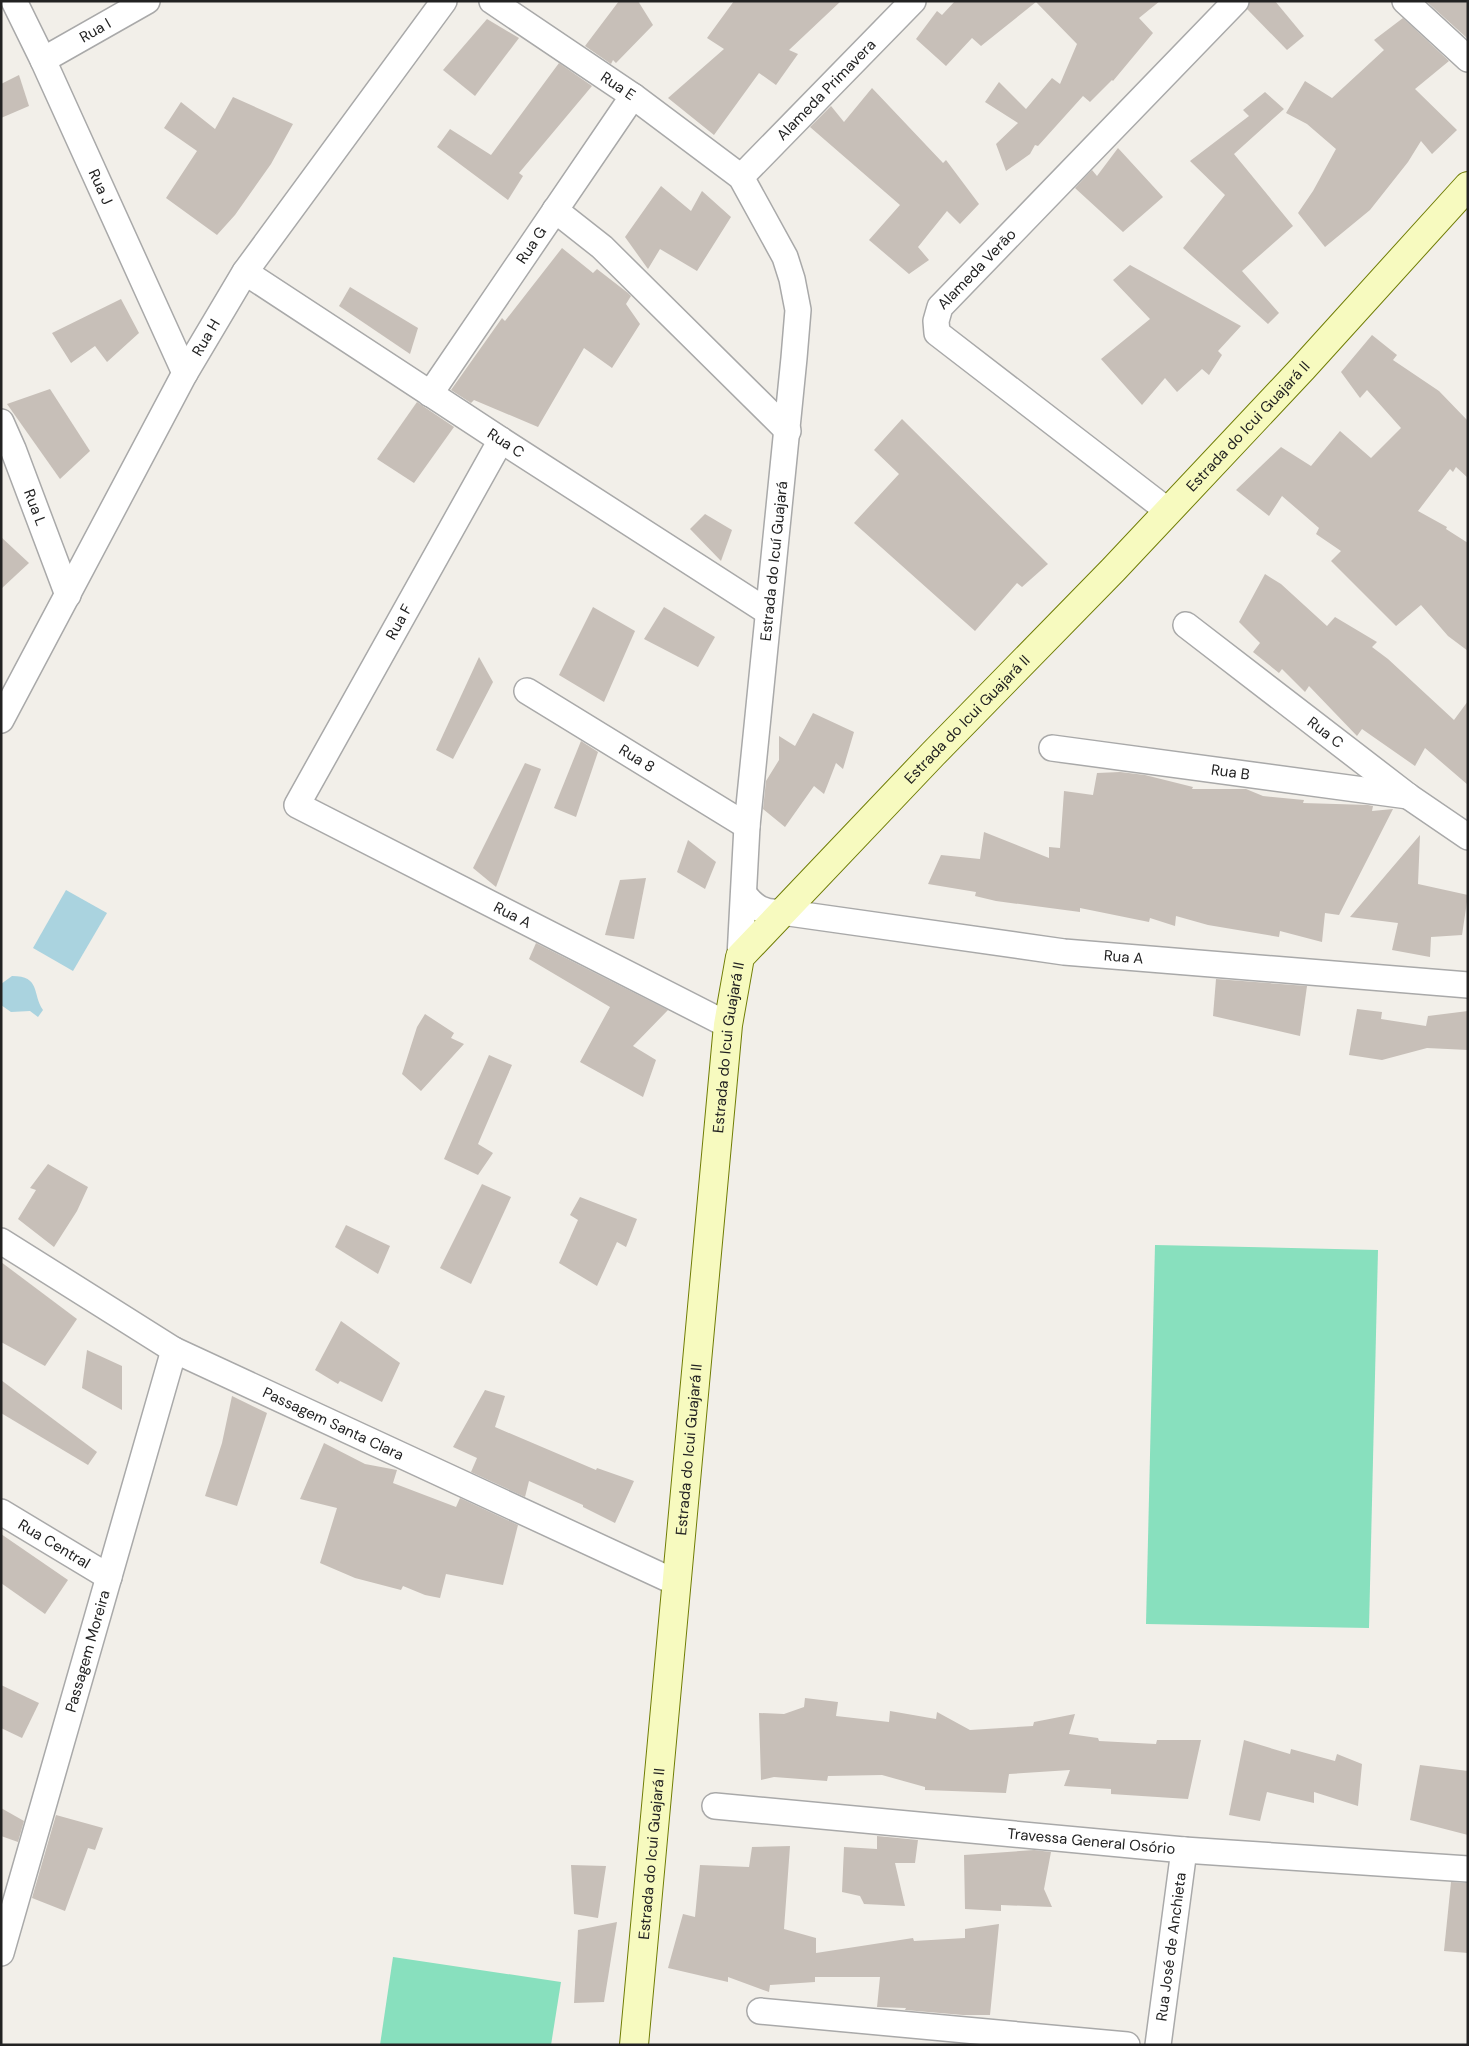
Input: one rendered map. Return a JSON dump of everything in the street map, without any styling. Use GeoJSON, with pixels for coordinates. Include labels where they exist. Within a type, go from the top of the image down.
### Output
{"type":"FeatureCollection","features":[{"type":"Feature","properties":{"kind":"main road","name":"Estrada do Icui Guajará II"},"geometry":{"type":"LineString","coordinates":[[634,2045],[728,1025],[740,957],[1168,511],[1303,368],[1468,186]]}},
{"type":"Feature","properties":{"kind":"street","name":"Rua J"},"geometry":{"type":"LineString","coordinates":[[14,1],[43,60],[185,373]]}},
{"type":"Feature","properties":{"kind":"street","name":"Rua I"},"geometry":{"type":"LineString","coordinates":[[43,60],[147,1]]}},
{"type":"Feature","properties":{"kind":"street","name":"Rua H"},"geometry":{"type":"LineString","coordinates":[[7,710],[185,373],[245,272],[444,1]]}},
{"type":"Feature","properties":{"kind":"street","name":"Rua E"},"geometry":{"type":"LineString","coordinates":[[492,1],[633,96],[741,177]]}},
{"type":"Feature","properties":{"kind":"street","name":"Alameda Primavera"},"geometry":{"type":"LineString","coordinates":[[741,177],[913,1]]}},
{"type":"Feature","properties":{"kind":"street","name":"Alameda Verão"},"geometry":{"type":"LineString","coordinates":[[1168,511],[937,332],[936,321],[940,307],[1236,1]]}},
{"type":"Feature","properties":{"kind":"street"},"geometry":{"type":"LineString","coordinates":[[1405,1],[1468,59]]}},
{"type":"Feature","properties":{"kind":"street","name":"Rua G"},"geometry":{"type":"LineString","coordinates":[[430,394],[633,96]]}},
{"type":"Feature","properties":{"kind":"street","name":"Estrada do Icuí Guajará"},"geometry":{"type":"LineString","coordinates":[[740,957],[747,826],[788,431],[798,310],[792,279],[785,257],[741,177]]}},
{"type":"Feature","properties":{"kind":"street"},"geometry":{"type":"LineString","coordinates":[[556,210],[602,247],[788,431]]}},
{"type":"Feature","properties":{"kind":"street","name":"Rua C"},"geometry":{"type":"LineString","coordinates":[[245,272],[768,612]]}},
{"type":"Feature","properties":{"kind":"street","name":"Rua L"},"geometry":{"type":"LineString","coordinates":[[1,422],[14,449],[68,595]]}},
{"type":"Feature","properties":{"kind":"street","name":"Rua F"},"geometry":{"type":"LineString","coordinates":[[297,805],[501,440]]}},
{"type":"Feature","properties":{"kind":"street","name":"Rua C"},"geometry":{"type":"LineString","coordinates":[[1186,625],[1408,796],[1468,837]]}},
{"type":"Feature","properties":{"kind":"street","name":"Rua 8"},"geometry":{"type":"LineString","coordinates":[[527,691],[747,826]]}},
{"type":"Feature","properties":{"kind":"street","name":"Rua B"},"geometry":{"type":"LineString","coordinates":[[1052,748],[1408,796]]}},
{"type":"Feature","properties":{"kind":"street","name":"Rua A"},"geometry":{"type":"LineString","coordinates":[[297,805],[728,1025]]}},
{"type":"Feature","properties":{"kind":"street","name":"Rua A"},"geometry":{"type":"LineString","coordinates":[[744,894],[752,904],[772,913],[782,912],[1064,952],[1468,985]]}},
{"type":"Feature","properties":{"kind":"street","name":"Passagem Santa Clara"},"geometry":{"type":"LineString","coordinates":[[1,1242],[174,1350],[677,1583]]}},
{"type":"Feature","properties":{"kind":"street","name":"Passagem Moreira"},"geometry":{"type":"LineString","coordinates":[[1,1953],[174,1350]]}},
{"type":"Feature","properties":{"kind":"street","name":"Rua Central"},"geometry":{"type":"LineString","coordinates":[[1,1512],[109,1577]]}},
{"type":"Feature","properties":{"kind":"street","name":"Travessa General Osório"},"geometry":{"type":"LineString","coordinates":[[715,1806],[1184,1850],[1468,1869]]}},
{"type":"Feature","properties":{"kind":"street","name":"Rua José de Anchieta"},"geometry":{"type":"LineString","coordinates":[[1158,2045],[1184,1850]]}},
{"type":"Feature","properties":{"kind":"street"},"geometry":{"type":"LineString","coordinates":[[760,2011],[1127,2045]]}},
{"type":"Feature","properties":{"kind":"green space"},"geometry":{"type":"Polygon","coordinates":[[[1155,1245],[1378,1250],[1369,1628],[1146,1624],[1155,1245]]]}},
{"type":"Feature","properties":{"kind":"green space"},"geometry":{"type":"Polygon","coordinates":[[[393,1957],[561,1982],[551,2045],[380,2045],[393,1957]]]}},
{"type":"Feature","properties":{"kind":"water"},"geometry":{"type":"Polygon","coordinates":[[[66,890],[107,913],[73,971],[33,948],[66,890]]]}},
{"type":"Feature","properties":{"kind":"water"},"geometry":{"type":"Polygon","coordinates":[[[12,976],[28,979],[32,983],[43,1010],[38,1017],[30,1011],[11,1012],[1,1005],[1,984],[12,976]]]}},
{"type":"Feature","properties":{"kind":"building"},"geometry":{"type":"Polygon","coordinates":[[[619,1],[638,1],[653,25],[616,63],[613,60],[611,64],[585,46],[619,1]]]}},
{"type":"Feature","properties":{"kind":"building"},"geometry":{"type":"Polygon","coordinates":[[[734,1],[841,1],[789,50],[798,54],[776,85],[759,73],[714,135],[668,98],[724,49],[707,38],[734,1]]]}},
{"type":"Feature","properties":{"kind":"building"},"geometry":{"type":"Polygon","coordinates":[[[955,1],[1160,1],[1139,18],[1153,33],[1113,81],[1090,102],[1083,96],[1038,146],[1035,145],[1030,154],[1006,171],[996,144],[1018,123],[985,102],[999,82],[1026,109],[1052,78],[1060,84],[1077,44],[1036,2],[981,46],[972,38],[946,66],[916,39],[937,11],[942,15],[955,1]]]}},
{"type":"Feature","properties":{"kind":"building"},"geometry":{"type":"Polygon","coordinates":[[[1250,1],[1275,1],[1304,36],[1287,50],[1247,9],[1250,1]]]}},
{"type":"Feature","properties":{"kind":"building"},"geometry":{"type":"Polygon","coordinates":[[[1426,1],[1468,1],[1468,39],[1426,1]]]}},
{"type":"Feature","properties":{"kind":"building"},"geometry":{"type":"Polygon","coordinates":[[[1403,18],[1449,61],[1415,89],[1457,130],[1432,154],[1421,141],[1408,162],[1370,210],[1325,247],[1298,213],[1313,191],[1336,149],[1307,124],[1286,113],[1305,81],[1332,98],[1384,50],[1374,40],[1403,18]]]}},
{"type":"Feature","properties":{"kind":"building"},"geometry":{"type":"Polygon","coordinates":[[[487,19],[519,38],[475,96],[443,70],[487,19]]]}},
{"type":"Feature","properties":{"kind":"building"},"geometry":{"type":"Polygon","coordinates":[[[559,63],[592,86],[519,173],[523,176],[508,200],[437,147],[450,129],[491,155],[559,63]]]}},
{"type":"Feature","properties":{"kind":"building"},"geometry":{"type":"Polygon","coordinates":[[[19,75],[29,106],[1,118],[1,84],[19,75]]]}},
{"type":"Feature","properties":{"kind":"building"},"geometry":{"type":"Polygon","coordinates":[[[872,88],[943,163],[946,160],[979,204],[960,224],[947,211],[918,247],[929,260],[909,274],[869,240],[900,205],[810,127],[831,106],[844,122],[872,88]]]}},
{"type":"Feature","properties":{"kind":"building"},"geometry":{"type":"Polygon","coordinates":[[[1265,92],[1284,109],[1234,154],[1293,226],[1242,271],[1279,313],[1268,324],[1183,248],[1225,195],[1190,161],[1249,116],[1243,110],[1265,92]]]}},
{"type":"Feature","properties":{"kind":"building"},"geometry":{"type":"Polygon","coordinates":[[[233,97],[293,124],[271,164],[235,215],[217,235],[166,198],[197,151],[164,128],[181,102],[215,129],[233,97]]]}},
{"type":"Feature","properties":{"kind":"building"},"geometry":{"type":"Polygon","coordinates":[[[1118,148],[1163,197],[1123,232],[1075,188],[1092,170],[1097,176],[1118,148]]]}},
{"type":"Feature","properties":{"kind":"building"},"geometry":{"type":"Polygon","coordinates":[[[661,186],[691,211],[702,191],[731,217],[697,271],[660,249],[648,269],[625,237],[661,186]]]}},
{"type":"Feature","properties":{"kind":"building"},"geometry":{"type":"Polygon","coordinates":[[[562,248],[593,273],[597,269],[628,293],[631,296],[626,304],[640,324],[612,368],[584,348],[538,427],[474,400],[471,403],[451,390],[502,318],[505,321],[562,248]]]}},
{"type":"Feature","properties":{"kind":"building"},"geometry":{"type":"Polygon","coordinates":[[[1130,265],[1241,326],[1218,351],[1222,355],[1209,375],[1202,369],[1177,392],[1165,378],[1142,405],[1101,359],[1150,319],[1113,280],[1130,265]]]}},
{"type":"Feature","properties":{"kind":"building"},"geometry":{"type":"Polygon","coordinates":[[[350,287],[418,328],[410,354],[339,306],[350,287]]]}},
{"type":"Feature","properties":{"kind":"building"},"geometry":{"type":"Polygon","coordinates":[[[121,299],[139,333],[107,362],[95,346],[71,363],[52,333],[121,299]]]}},
{"type":"Feature","properties":{"kind":"building"},"geometry":{"type":"Polygon","coordinates":[[[1372,335],[1397,355],[1393,360],[1439,391],[1468,421],[1468,478],[1456,467],[1453,472],[1450,469],[1418,511],[1447,527],[1446,529],[1468,543],[1468,651],[1448,636],[1421,605],[1396,626],[1331,561],[1341,551],[1316,534],[1319,528],[1282,496],[1269,516],[1236,490],[1281,447],[1311,466],[1340,431],[1371,458],[1401,428],[1367,390],[1360,398],[1341,372],[1372,335]]]}},
{"type":"Feature","properties":{"kind":"building"},"geometry":{"type":"Polygon","coordinates":[[[50,389],[90,451],[60,479],[7,404],[50,389]]]}},
{"type":"Feature","properties":{"kind":"building"},"geometry":{"type":"Polygon","coordinates":[[[417,402],[454,427],[414,483],[377,459],[417,402]]]}},
{"type":"Feature","properties":{"kind":"building"},"geometry":{"type":"Polygon","coordinates":[[[902,419],[1048,564],[1022,587],[1017,583],[975,631],[854,523],[899,474],[874,450],[902,419]]]}},
{"type":"Feature","properties":{"kind":"building"},"geometry":{"type":"Polygon","coordinates":[[[705,514],[732,530],[721,561],[690,529],[705,514]]]}},
{"type":"Feature","properties":{"kind":"building"},"geometry":{"type":"Polygon","coordinates":[[[1,537],[29,563],[1,589],[1,537]]]}},
{"type":"Feature","properties":{"kind":"building"},"geometry":{"type":"Polygon","coordinates":[[[1265,574],[1281,584],[1327,626],[1335,617],[1377,642],[1372,647],[1388,659],[1454,720],[1468,701],[1468,785],[1425,748],[1415,766],[1362,729],[1357,736],[1309,686],[1305,692],[1282,669],[1279,673],[1253,652],[1260,643],[1239,622],[1265,574]]]}},
{"type":"Feature","properties":{"kind":"building"},"geometry":{"type":"Polygon","coordinates":[[[593,607],[635,631],[604,702],[559,675],[593,607]]]}},
{"type":"Feature","properties":{"kind":"building"},"geometry":{"type":"Polygon","coordinates":[[[664,607],[715,637],[698,667],[644,639],[664,607]]]}},
{"type":"Feature","properties":{"kind":"building"},"geometry":{"type":"Polygon","coordinates":[[[479,657],[493,682],[453,759],[436,750],[479,657]]]}},
{"type":"Feature","properties":{"kind":"building"},"geometry":{"type":"Polygon","coordinates":[[[813,713],[854,732],[843,769],[836,763],[824,794],[814,786],[785,827],[763,809],[766,781],[779,760],[779,736],[795,746],[813,713]]]}},
{"type":"Feature","properties":{"kind":"building"},"geometry":{"type":"Polygon","coordinates":[[[581,741],[598,752],[576,817],[554,808],[581,741]]]}},
{"type":"Feature","properties":{"kind":"building"},"geometry":{"type":"Polygon","coordinates":[[[525,763],[541,769],[496,887],[473,868],[525,763]]]}},
{"type":"Feature","properties":{"kind":"building"},"geometry":{"type":"Polygon","coordinates":[[[1120,772],[1145,775],[1193,787],[1192,789],[1246,789],[1263,796],[1304,800],[1303,803],[1368,805],[1373,806],[1372,811],[1393,809],[1339,915],[1325,913],[1322,942],[1280,931],[1279,937],[1208,925],[1176,916],[1175,926],[1150,918],[1149,922],[1080,908],[1080,912],[996,901],[975,896],[976,892],[928,884],[941,855],[980,859],[984,832],[1049,858],[1049,847],[1060,848],[1064,791],[1093,795],[1097,773],[1120,772]]]}},
{"type":"Feature","properties":{"kind":"building"},"geometry":{"type":"Polygon","coordinates":[[[1420,835],[1418,884],[1468,895],[1462,935],[1431,937],[1430,957],[1392,950],[1398,923],[1350,917],[1420,835]]]}},
{"type":"Feature","properties":{"kind":"building"},"geometry":{"type":"Polygon","coordinates":[[[688,840],[716,862],[705,889],[677,872],[688,840]]]}},
{"type":"Feature","properties":{"kind":"building"},"geometry":{"type":"Polygon","coordinates":[[[646,878],[634,939],[605,935],[620,880],[646,878]]]}},
{"type":"Feature","properties":{"kind":"building"},"geometry":{"type":"Polygon","coordinates":[[[536,943],[668,1010],[633,1046],[656,1060],[643,1097],[580,1062],[610,1007],[529,959],[536,943]]]}},
{"type":"Feature","properties":{"kind":"building"},"geometry":{"type":"Polygon","coordinates":[[[1216,979],[1307,986],[1300,1036],[1213,1016],[1216,979]]]}},
{"type":"Feature","properties":{"kind":"building"},"geometry":{"type":"Polygon","coordinates":[[[1357,1009],[1382,1012],[1381,1019],[1426,1026],[1428,1016],[1468,1011],[1468,1050],[1427,1048],[1382,1060],[1349,1055],[1357,1009]]]}},
{"type":"Feature","properties":{"kind":"building"},"geometry":{"type":"Polygon","coordinates":[[[425,1014],[454,1033],[451,1038],[464,1044],[421,1091],[402,1074],[417,1027],[425,1014]]]}},
{"type":"Feature","properties":{"kind":"building"},"geometry":{"type":"Polygon","coordinates":[[[489,1055],[512,1065],[478,1144],[493,1153],[478,1175],[444,1159],[489,1055]]]}},
{"type":"Feature","properties":{"kind":"building"},"geometry":{"type":"Polygon","coordinates":[[[48,1164],[88,1187],[77,1211],[54,1247],[18,1219],[36,1190],[30,1188],[48,1164]]]}},
{"type":"Feature","properties":{"kind":"building"},"geometry":{"type":"Polygon","coordinates":[[[482,1184],[511,1197],[471,1284],[440,1268],[482,1184]]]}},
{"type":"Feature","properties":{"kind":"building"},"geometry":{"type":"Polygon","coordinates":[[[580,1197],[637,1219],[626,1247],[617,1242],[597,1286],[559,1263],[578,1220],[570,1215],[580,1197]]]}},
{"type":"Feature","properties":{"kind":"building"},"geometry":{"type":"Polygon","coordinates":[[[346,1225],[390,1246],[378,1274],[335,1247],[346,1225]]]}},
{"type":"Feature","properties":{"kind":"building"},"geometry":{"type":"Polygon","coordinates":[[[1,1262],[77,1319],[45,1366],[1,1342],[1,1262]]]}},
{"type":"Feature","properties":{"kind":"building"},"geometry":{"type":"Polygon","coordinates":[[[341,1321],[400,1363],[382,1402],[340,1381],[338,1384],[315,1370],[341,1321]]]}},
{"type":"Feature","properties":{"kind":"building"},"geometry":{"type":"Polygon","coordinates":[[[87,1350],[122,1366],[122,1410],[82,1388],[87,1350]]]}},
{"type":"Feature","properties":{"kind":"building"},"geometry":{"type":"Polygon","coordinates":[[[1,1380],[97,1452],[88,1465],[1,1413],[1,1380]]]}},
{"type":"Feature","properties":{"kind":"building"},"geometry":{"type":"Polygon","coordinates":[[[485,1390],[505,1396],[495,1427],[596,1470],[597,1468],[634,1481],[615,1523],[583,1507],[583,1505],[529,1481],[525,1497],[471,1472],[477,1458],[453,1447],[485,1390]]]}},
{"type":"Feature","properties":{"kind":"building"},"geometry":{"type":"Polygon","coordinates":[[[232,1396],[267,1413],[237,1506],[205,1496],[222,1443],[232,1396]]]}},
{"type":"Feature","properties":{"kind":"building"},"geometry":{"type":"Polygon","coordinates":[[[324,1443],[365,1464],[397,1470],[393,1483],[456,1507],[460,1498],[518,1525],[503,1585],[446,1574],[440,1598],[425,1595],[403,1586],[401,1590],[355,1578],[320,1563],[337,1508],[300,1499],[324,1443]]]}},
{"type":"Feature","properties":{"kind":"building"},"geometry":{"type":"Polygon","coordinates":[[[1,1534],[68,1580],[45,1614],[1,1583],[1,1534]]]}},
{"type":"Feature","properties":{"kind":"building"},"geometry":{"type":"Polygon","coordinates":[[[1,1685],[39,1703],[22,1738],[1,1728],[1,1685]]]}},
{"type":"Feature","properties":{"kind":"building"},"geometry":{"type":"Polygon","coordinates":[[[805,1698],[838,1702],[836,1716],[889,1722],[890,1711],[936,1719],[937,1712],[970,1730],[1033,1726],[1034,1722],[1075,1714],[1069,1734],[1098,1738],[1099,1741],[1156,1744],[1157,1740],[1201,1740],[1188,1799],[1111,1794],[1111,1789],[1064,1786],[1070,1770],[1009,1774],[1006,1793],[925,1790],[925,1787],[882,1775],[828,1776],[827,1781],[774,1777],[761,1780],[759,1713],[784,1714],[804,1707],[805,1698]]]}},
{"type":"Feature","properties":{"kind":"building"},"geometry":{"type":"Polygon","coordinates":[[[1244,1740],[1290,1754],[1291,1749],[1335,1761],[1337,1754],[1362,1764],[1358,1806],[1314,1792],[1314,1803],[1267,1792],[1260,1821],[1229,1815],[1244,1740]]]}},
{"type":"Feature","properties":{"kind":"building"},"geometry":{"type":"Polygon","coordinates":[[[1420,1765],[1468,1771],[1468,1835],[1410,1820],[1420,1765]]]}},
{"type":"Feature","properties":{"kind":"building"},"geometry":{"type":"Polygon","coordinates":[[[1,1808],[24,1821],[18,1842],[1,1836],[1,1808]]]}},
{"type":"Feature","properties":{"kind":"building"},"geometry":{"type":"Polygon","coordinates":[[[56,1815],[103,1828],[95,1850],[88,1848],[65,1911],[32,1898],[56,1815]]]}},
{"type":"Feature","properties":{"kind":"building"},"geometry":{"type":"Polygon","coordinates":[[[877,1836],[918,1840],[915,1863],[895,1863],[905,1906],[864,1904],[860,1896],[842,1892],[844,1847],[877,1849],[877,1836]]]}},
{"type":"Feature","properties":{"kind":"building"},"geometry":{"type":"Polygon","coordinates":[[[790,1846],[784,1929],[816,1938],[816,1953],[913,1938],[914,1941],[965,1938],[965,1929],[999,1924],[990,2015],[963,2015],[905,2010],[906,2008],[877,2007],[880,1977],[815,1977],[815,1982],[770,1985],[769,1992],[728,1977],[728,1982],[668,1968],[683,1914],[695,1917],[700,1865],[749,1867],[752,1847],[790,1846]]]}},
{"type":"Feature","properties":{"kind":"building"},"geometry":{"type":"Polygon","coordinates":[[[1034,1850],[1051,1852],[1044,1889],[1052,1907],[1001,1905],[1001,1911],[965,1909],[964,1855],[1034,1850]]]}},
{"type":"Feature","properties":{"kind":"building"},"geometry":{"type":"Polygon","coordinates":[[[571,1865],[606,1866],[598,1918],[574,1914],[571,1865]]]}},
{"type":"Feature","properties":{"kind":"building"},"geometry":{"type":"Polygon","coordinates":[[[1451,1882],[1468,1883],[1468,1953],[1444,1951],[1451,1882]]]}},
{"type":"Feature","properties":{"kind":"building"},"geometry":{"type":"Polygon","coordinates":[[[617,1922],[604,2002],[574,2003],[578,1930],[617,1922]]]}}]}
